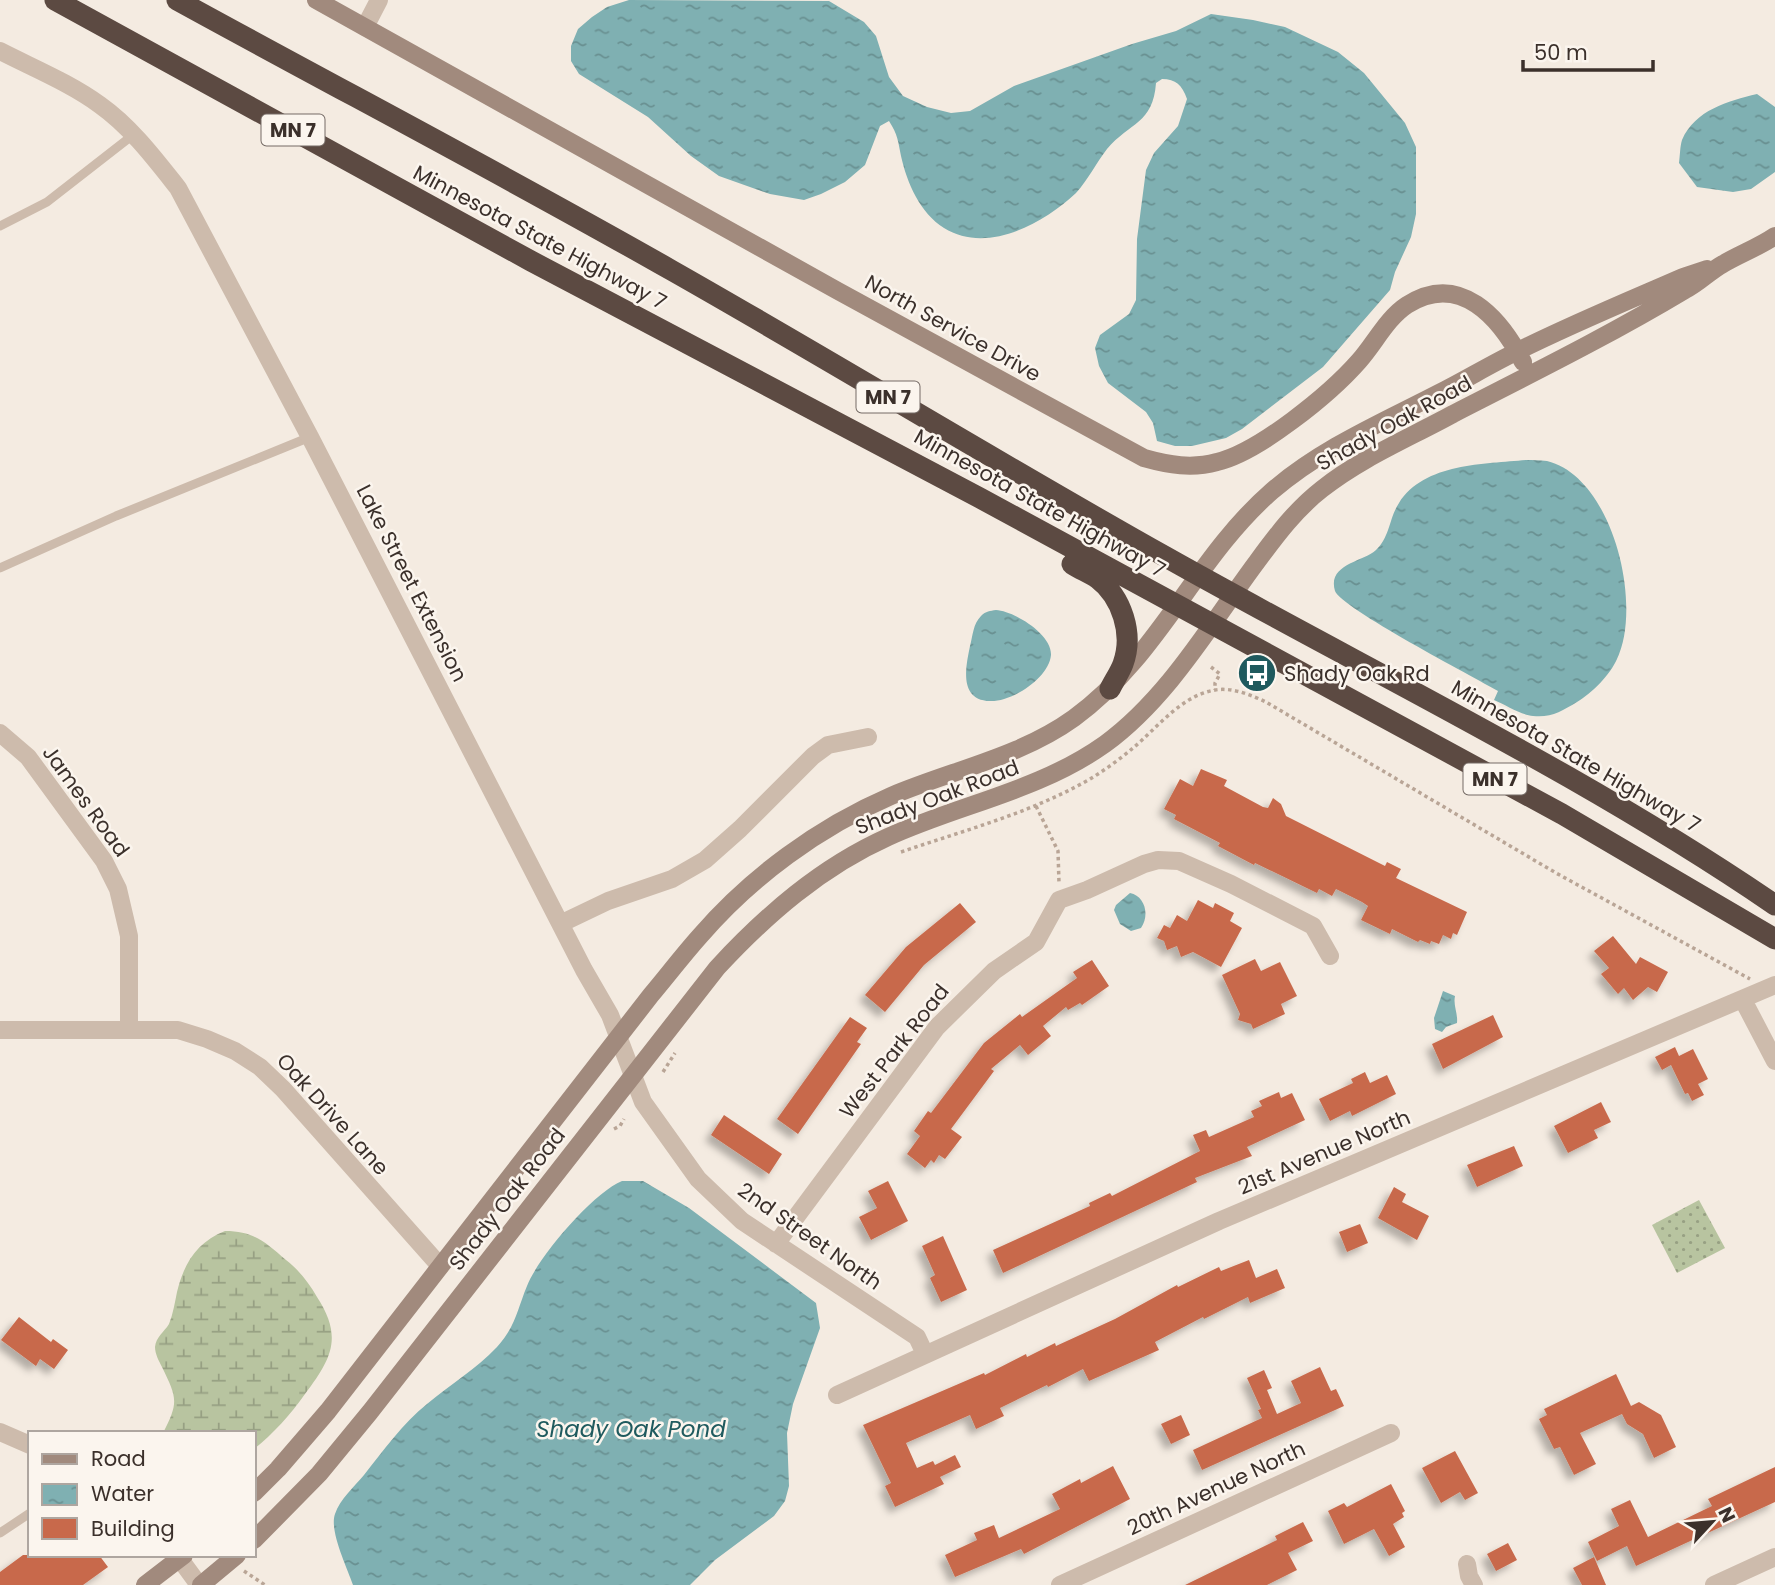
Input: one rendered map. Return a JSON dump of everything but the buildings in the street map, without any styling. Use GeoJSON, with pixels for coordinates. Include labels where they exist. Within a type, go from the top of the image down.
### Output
{"type":"FeatureCollection","features":[{"type":"Feature","properties":{"kind":"highway","name":"Minnesota State Highway 7"},"geometry":{"type":"LineString","coordinates":[[55,0],[592,293],[809,406],[1562,814],[1775,939]]}},
{"type":"Feature","properties":{"kind":"highway","name":"Minnesota State Highway 7"},"geometry":{"type":"LineString","coordinates":[[177,0],[579,218],[994,460],[1198,575],[1553,768],[1706,857],[1775,905]]}},
{"type":"Feature","properties":{"kind":"highway"},"geometry":{"type":"LineString","coordinates":[[809,406],[1008,529],[1096,577],[1107,587],[1120,607],[1127,631],[1123,664],[1110,688]]}},
{"type":"Feature","properties":{"kind":"main road","name":"North Service Drive"},"geometry":{"type":"LineString","coordinates":[[316,0],[849,298],[1134,452],[1163,463],[1194,466],[1218,462],[1258,443],[1336,385],[1358,362],[1391,319],[1409,304],[1420,299],[1446,293],[1459,295],[1475,303],[1500,325],[1529,374]]}},
{"type":"Feature","properties":{"kind":"main road","name":"Shady Oak Road"},"geometry":{"type":"LineString","coordinates":[[256,1538],[318,1474],[370,1412],[716,968],[774,911],[833,867],[867,847],[1031,785],[1083,758],[1115,736],[1145,709],[1212,625],[1283,526],[1321,489],[1371,457],[1689,289],[1721,265],[1775,236]]}},
{"type":"Feature","properties":{"kind":"main road","name":"Shady Oak Road"},"geometry":{"type":"LineString","coordinates":[[256,1491],[328,1411],[619,1036],[702,934],[747,888],[783,860],[854,814],[890,796],[1001,756],[1037,740],[1070,720],[1110,688],[1150,645],[1198,575],[1248,514],[1298,470],[1326,451],[1517,351],[1683,277],[1721,265]]}},
{"type":"Feature","properties":{"kind":"main road"},"geometry":{"type":"LineString","coordinates":[[145,1585],[180,1557]]}},
{"type":"Feature","properties":{"kind":"main road"},"geometry":{"type":"LineString","coordinates":[[200,1585],[240,1563]]}},
{"type":"Feature","properties":{"kind":"street"},"geometry":{"type":"LineString","coordinates":[[365,27],[379,0]]}},
{"type":"Feature","properties":{"kind":"street","name":"Lake Street Extension"},"geometry":{"type":"LineString","coordinates":[[0,51],[60,81],[101,106],[133,135],[178,188],[310,437],[619,1036]]}},
{"type":"Feature","properties":{"kind":"street","name":"James Road"},"geometry":{"type":"LineString","coordinates":[[0,733],[28,757],[104,861],[118,889],[129,936],[129,1030]]}},
{"type":"Feature","properties":{"kind":"street"},"geometry":{"type":"LineString","coordinates":[[562,923],[608,901],[654,886],[691,869],[721,848],[813,756],[828,745],[868,737]]}},
{"type":"Feature","properties":{"kind":"street"},"geometry":{"type":"LineString","coordinates":[[1059,900],[1144,863],[1179,860],[1313,926],[1330,956]]}},
{"type":"Feature","properties":{"kind":"street","name":"West Park Road"},"geometry":{"type":"LineString","coordinates":[[776,1244],[937,1027],[994,971],[1036,942],[1059,900]]}},
{"type":"Feature","properties":{"kind":"street","name":"21st Avenue North"},"geometry":{"type":"LineString","coordinates":[[837,1395],[1219,1222],[1772,987]]}},
{"type":"Feature","properties":{"kind":"street"},"geometry":{"type":"LineString","coordinates":[[1743,1000],[1775,1061]]}},
{"type":"Feature","properties":{"kind":"street","name":"Oak Drive Lane"},"geometry":{"type":"LineString","coordinates":[[0,1030],[178,1030],[235,1051],[260,1067],[283,1089],[440,1266]]}},
{"type":"Feature","properties":{"kind":"street","name":"2nd Street North"},"geometry":{"type":"LineString","coordinates":[[619,1036],[643,1102],[698,1179],[742,1221],[917,1337],[925,1354]]}},
{"type":"Feature","properties":{"kind":"street"},"geometry":{"type":"LineString","coordinates":[[0,1432],[28,1444]]}},
{"type":"Feature","properties":{"kind":"street","name":"20th Avenue North"},"geometry":{"type":"LineString","coordinates":[[1059,1585],[1391,1433]]}},
{"type":"Feature","properties":{"kind":"street"},"geometry":{"type":"LineString","coordinates":[[180,1557],[200,1585]]}},
{"type":"Feature","properties":{"kind":"street"},"geometry":{"type":"LineString","coordinates":[[1714,1585],[1775,1557]]}},
{"type":"Feature","properties":{"kind":"street"},"geometry":{"type":"LineString","coordinates":[[1467,1564],[1474,1585]]}},
{"type":"Feature","properties":{"kind":"lane"},"geometry":{"type":"LineString","coordinates":[[0,226],[47,202],[133,135]]}},
{"type":"Feature","properties":{"kind":"lane"},"geometry":{"type":"LineString","coordinates":[[0,568],[116,516],[310,437]]}},
{"type":"Feature","properties":{"kind":"lane"},"geometry":{"type":"LineString","coordinates":[[0,1533],[28,1514]]}},
{"type":"Feature","properties":{"kind":"path"},"geometry":{"type":"LineString","coordinates":[[1211,667],[1220,674],[1214,690]]}},
{"type":"Feature","properties":{"kind":"path"},"geometry":{"type":"LineString","coordinates":[[901,852],[1036,806],[1091,778],[1132,748],[1186,702],[1214,690],[1248,694],[1266,702],[1556,873],[1772,987]]}},
{"type":"Feature","properties":{"kind":"path"},"geometry":{"type":"LineString","coordinates":[[1036,806],[1058,851],[1059,900]]}},
{"type":"Feature","properties":{"kind":"path"},"geometry":{"type":"LineString","coordinates":[[663,1072],[681,1043]]}},
{"type":"Feature","properties":{"kind":"path"},"geometry":{"type":"LineString","coordinates":[[240,1563],[265,1585]]}},
{"type":"Feature","properties":{"kind":"green space"},"geometry":{"type":"Polygon","coordinates":[[[1699,1200],[1725,1248],[1677,1273],[1652,1225],[1699,1200]]]}},
{"type":"Feature","properties":{"kind":"green space"},"geometry":{"type":"Polygon","coordinates":[[[225,1231],[244,1233],[272,1248],[295,1268],[311,1287],[330,1324],[331,1347],[322,1369],[294,1409],[256,1447],[256,1431],[164,1431],[172,1414],[174,1400],[171,1386],[156,1355],[156,1343],[169,1324],[188,1263],[199,1247],[225,1231]]]}},
{"type":"Feature","properties":{"kind":"water"},"geometry":{"type":"Polygon","coordinates":[[[629,0],[829,1],[864,22],[876,36],[889,77],[903,96],[927,107],[951,113],[970,111],[1014,86],[1176,31],[1211,14],[1285,27],[1338,52],[1364,73],[1405,123],[1416,147],[1416,214],[1411,237],[1390,290],[1323,367],[1242,429],[1226,438],[1192,446],[1175,446],[1157,441],[1153,423],[1146,412],[1108,383],[1099,366],[1095,348],[1100,335],[1129,314],[1136,300],[1137,239],[1146,170],[1154,153],[1178,126],[1187,99],[1178,84],[1162,79],[1156,83],[1154,96],[1145,115],[1107,149],[1076,193],[1063,204],[1048,215],[1014,232],[978,238],[944,228],[921,206],[907,177],[897,138],[889,121],[880,126],[865,165],[845,182],[804,200],[770,194],[719,176],[691,156],[648,117],[579,74],[571,61],[571,46],[578,29],[607,7],[629,0]]]}},
{"type":"Feature","properties":{"kind":"water"},"geometry":{"type":"Polygon","coordinates":[[[1757,94],[1775,107],[1775,172],[1751,189],[1733,192],[1697,187],[1679,163],[1681,142],[1688,130],[1695,121],[1714,108],[1757,94]]]}},
{"type":"Feature","properties":{"kind":"water"},"geometry":{"type":"Polygon","coordinates":[[[1526,460],[1547,461],[1570,472],[1589,491],[1605,516],[1624,577],[1624,636],[1614,665],[1589,694],[1556,713],[1545,716],[1524,714],[1494,700],[1498,691],[1360,612],[1335,591],[1334,582],[1341,569],[1381,545],[1399,503],[1410,490],[1424,480],[1456,468],[1526,460]]]}},
{"type":"Feature","properties":{"kind":"water"},"geometry":{"type":"Polygon","coordinates":[[[996,610],[1012,614],[1031,625],[1045,639],[1051,655],[1044,672],[1028,687],[1009,697],[990,701],[973,695],[966,672],[976,623],[985,613],[996,610]]]}},
{"type":"Feature","properties":{"kind":"water"},"geometry":{"type":"Polygon","coordinates":[[[1130,893],[1139,898],[1145,912],[1141,928],[1131,931],[1120,924],[1114,910],[1130,893]]]}},
{"type":"Feature","properties":{"kind":"water"},"geometry":{"type":"Polygon","coordinates":[[[1443,991],[1455,996],[1457,1023],[1446,1027],[1442,1032],[1435,1029],[1434,1018],[1443,991]]]}},
{"type":"Feature","properties":{"kind":"water","name":"Shady Oak Pond"},"geometry":{"type":"Polygon","coordinates":[[[622,1181],[643,1181],[689,1208],[816,1303],[820,1328],[793,1404],[787,1433],[789,1486],[785,1501],[774,1516],[715,1560],[690,1585],[353,1585],[334,1530],[335,1514],[340,1503],[410,1420],[497,1347],[512,1325],[533,1274],[555,1243],[597,1198],[622,1181]]]}},
{"type":"Feature","properties":{"kind":"place","name":"Shady Oak Rd"},"geometry":{"type":"Point","coordinates":[1257,673]}}]}
